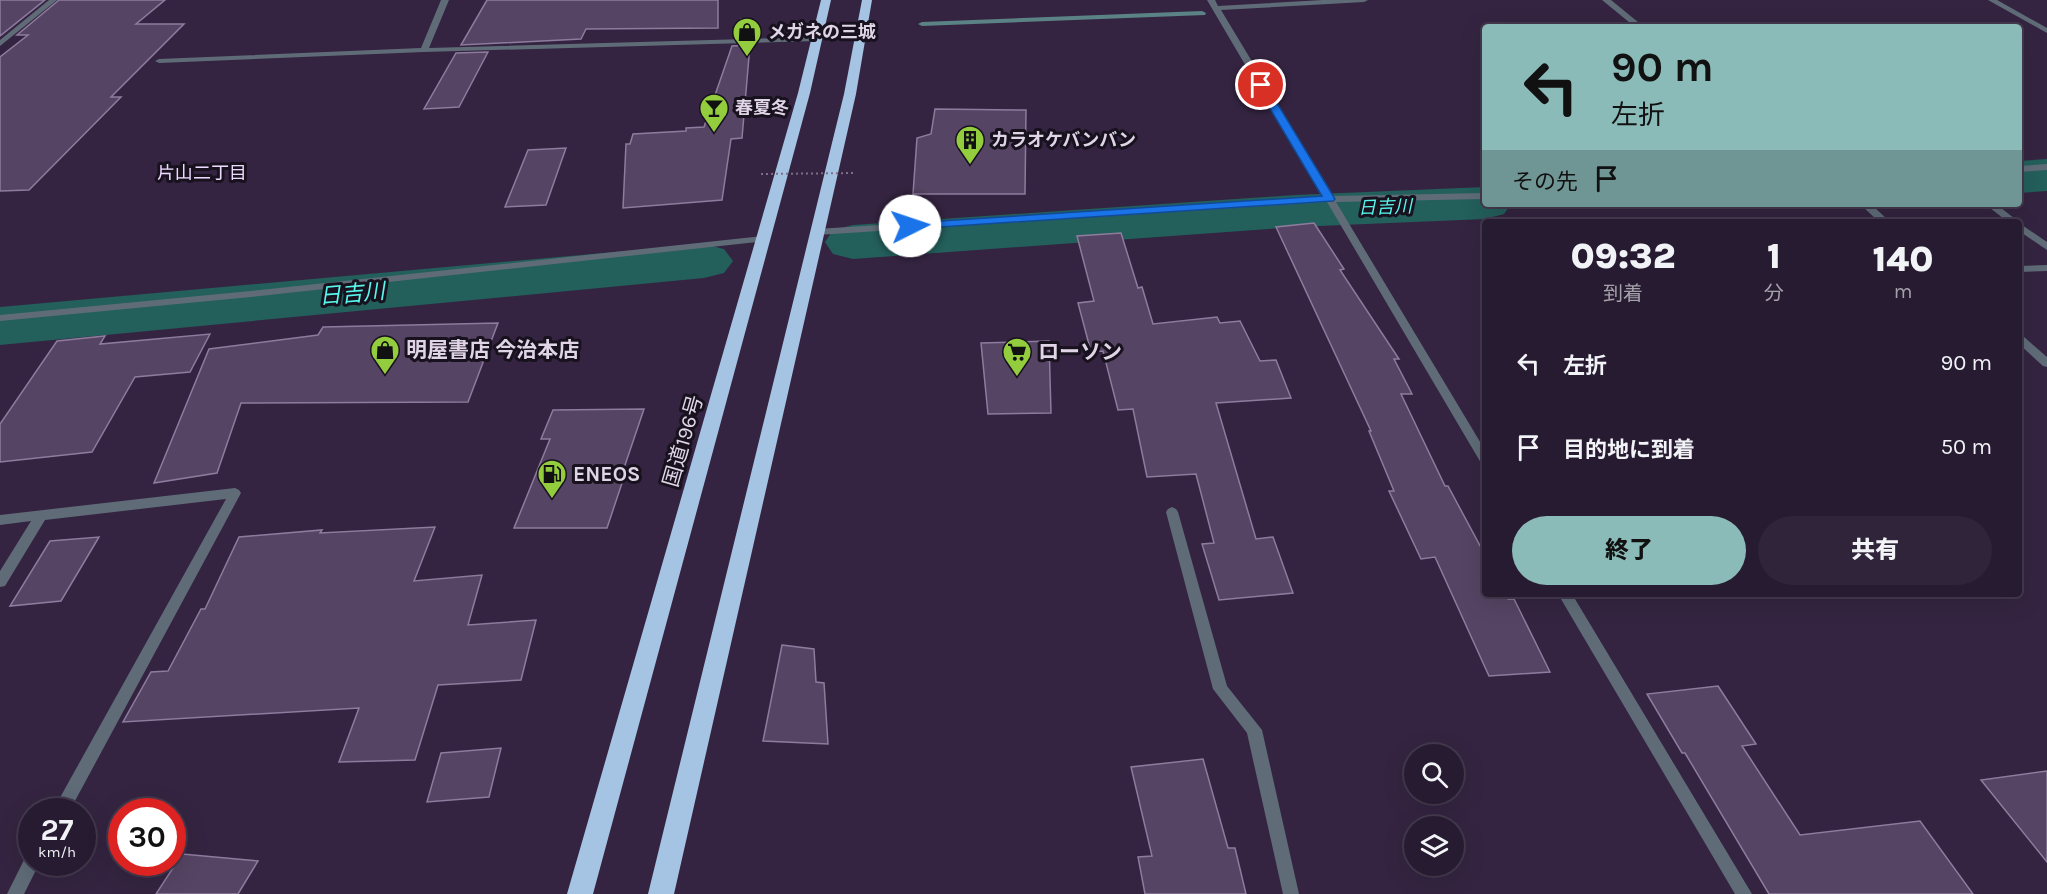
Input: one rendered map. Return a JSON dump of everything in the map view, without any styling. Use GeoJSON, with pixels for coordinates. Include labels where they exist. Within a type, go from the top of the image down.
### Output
{"type":"FeatureCollection","features":[{"type":"Feature","properties":{"kind":"highway","name":"国道196号"},"geometry":{"type":"LineString","coordinates":[[580,894],[763,239],[826,0]]}},
{"type":"Feature","properties":{"kind":"highway"},"geometry":{"type":"LineString","coordinates":[[661,894],[850,94],[867,0]]}},
{"type":"Feature","properties":{"kind":"street"},"geometry":{"type":"LineString","coordinates":[[0,44],[53,0]]}},
{"type":"Feature","properties":{"kind":"street"},"geometry":{"type":"LineString","coordinates":[[424,50],[446,0]]}},
{"type":"Feature","properties":{"kind":"street"},"geometry":{"type":"LineString","coordinates":[[1364,0],[1213,4],[1482,455]]}},
{"type":"Feature","properties":{"kind":"street"},"geometry":{"type":"LineString","coordinates":[[1606,0],[1637,24]]}},
{"type":"Feature","properties":{"kind":"street"},"geometry":{"type":"LineString","coordinates":[[1992,0],[2047,31]]}},
{"type":"Feature","properties":{"kind":"street"},"geometry":{"type":"LineString","coordinates":[[159,61],[424,50],[817,39]]}},
{"type":"Feature","properties":{"kind":"street"},"geometry":{"type":"LineString","coordinates":[[2022,169],[2047,167]]}},
{"type":"Feature","properties":{"kind":"street"},"geometry":{"type":"LineString","coordinates":[[817,232],[1329,199],[1482,196]]}},
{"type":"Feature","properties":{"kind":"street"},"geometry":{"type":"LineString","coordinates":[[1868,207],[1882,219]]}},
{"type":"Feature","properties":{"kind":"street"},"geometry":{"type":"LineString","coordinates":[[1994,207],[2010,219]]}},
{"type":"Feature","properties":{"kind":"street"},"geometry":{"type":"LineString","coordinates":[[2022,228],[2047,247]]}},
{"type":"Feature","properties":{"kind":"street"},"geometry":{"type":"LineString","coordinates":[[0,318],[260,294],[763,239]]}},
{"type":"Feature","properties":{"kind":"street"},"geometry":{"type":"LineString","coordinates":[[2022,269],[2047,268]]}},
{"type":"Feature","properties":{"kind":"street"},"geometry":{"type":"LineString","coordinates":[[2022,341],[2047,363]]}},
{"type":"Feature","properties":{"kind":"street"},"geometry":{"type":"LineString","coordinates":[[0,520],[235,493],[68,798]]}},
{"type":"Feature","properties":{"kind":"street"},"geometry":{"type":"LineString","coordinates":[[1172,512],[1220,689],[1254,730],[1291,894]]}},
{"type":"Feature","properties":{"kind":"street"},"geometry":{"type":"LineString","coordinates":[[0,582],[41,515]]}},
{"type":"Feature","properties":{"kind":"street"},"geometry":{"type":"LineString","coordinates":[[1567,597],[1744,894]]}},
{"type":"Feature","properties":{"kind":"street"},"geometry":{"type":"LineString","coordinates":[[15,894],[25,876]]}},
{"type":"Feature","properties":{"kind":"path"},"geometry":{"type":"LineString","coordinates":[[760,174],[855,173]]}},
{"type":"Feature","properties":{"kind":"water"},"geometry":{"type":"Polygon","coordinates":[[[666,264],[667,273],[470,295],[259,309],[0,331],[0,324],[666,264]]]}},
{"type":"Feature","properties":{"kind":"building"},"geometry":{"type":"Polygon","coordinates":[[[0,0],[45,0],[0,36],[0,0]]]}},
{"type":"Feature","properties":{"kind":"building"},"geometry":{"type":"Polygon","coordinates":[[[59,0],[165,0],[136,24],[184,24],[111,97],[121,97],[29,190],[0,191],[0,57],[28,35],[17,35],[59,0]]]}},
{"type":"Feature","properties":{"kind":"building"},"geometry":{"type":"Polygon","coordinates":[[[487,0],[718,0],[718,28],[586,29],[581,39],[461,45],[487,0]]]}},
{"type":"Feature","properties":{"kind":"building"},"geometry":{"type":"Polygon","coordinates":[[[741,19],[752,21],[751,37],[735,37],[741,19]]]}},
{"type":"Feature","properties":{"kind":"building"},"geometry":{"type":"Polygon","coordinates":[[[750,45],[742,138],[731,139],[722,200],[623,208],[626,144],[630,144],[633,134],[686,131],[686,128],[704,127],[732,46],[750,45]]]}},
{"type":"Feature","properties":{"kind":"building"},"geometry":{"type":"Polygon","coordinates":[[[488,52],[459,107],[424,109],[456,53],[488,52]]]}},
{"type":"Feature","properties":{"kind":"building","name":"カラオケバンバン"},"geometry":{"type":"Polygon","coordinates":[[[935,109],[1026,110],[1025,194],[913,194],[917,138],[931,134],[935,109]]]}},
{"type":"Feature","properties":{"kind":"building"},"geometry":{"type":"Polygon","coordinates":[[[566,148],[546,205],[505,207],[528,150],[566,148]]]}},
{"type":"Feature","properties":{"kind":"building"},"geometry":{"type":"Polygon","coordinates":[[[1314,223],[1344,269],[1340,270],[1399,359],[1394,359],[1412,394],[1401,394],[1445,486],[1448,486],[1482,549],[1482,597],[1514,599],[1550,672],[1489,676],[1435,557],[1421,559],[1389,491],[1394,491],[1369,431],[1371,431],[1276,227],[1314,223]]]}},
{"type":"Feature","properties":{"kind":"building"},"geometry":{"type":"Polygon","coordinates":[[[1121,233],[1138,288],[1142,287],[1153,324],[1217,317],[1220,323],[1240,321],[1260,361],[1276,360],[1291,398],[1216,403],[1256,539],[1273,537],[1293,593],[1219,600],[1202,544],[1214,543],[1196,474],[1147,477],[1133,409],[1118,410],[1103,351],[1091,352],[1078,303],[1094,301],[1077,236],[1121,233]]]}},
{"type":"Feature","properties":{"kind":"building"},"geometry":{"type":"Polygon","coordinates":[[[498,323],[468,402],[241,403],[217,473],[154,483],[209,349],[318,335],[323,327],[498,323]]]}},
{"type":"Feature","properties":{"kind":"building"},"geometry":{"type":"Polygon","coordinates":[[[210,334],[190,372],[135,377],[92,452],[0,462],[0,424],[57,341],[105,336],[100,344],[210,334]]]}},
{"type":"Feature","properties":{"kind":"building","name":"ローソン"},"geometry":{"type":"Polygon","coordinates":[[[1049,341],[1051,413],[988,414],[981,343],[1049,341]]]}},
{"type":"Feature","properties":{"kind":"building"},"geometry":{"type":"Polygon","coordinates":[[[644,409],[607,528],[514,528],[550,439],[541,439],[553,410],[644,409]]]}},
{"type":"Feature","properties":{"kind":"building"},"geometry":{"type":"Polygon","coordinates":[[[435,527],[414,581],[482,575],[468,625],[536,620],[521,680],[438,685],[415,760],[339,762],[359,708],[123,722],[151,672],[168,671],[201,609],[205,609],[239,537],[322,530],[320,533],[435,527]]]}},
{"type":"Feature","properties":{"kind":"building"},"geometry":{"type":"Polygon","coordinates":[[[99,537],[61,601],[10,606],[50,541],[99,537]]]}},
{"type":"Feature","properties":{"kind":"building"},"geometry":{"type":"Polygon","coordinates":[[[782,645],[814,649],[816,682],[824,683],[828,744],[763,741],[782,645]]]}},
{"type":"Feature","properties":{"kind":"building"},"geometry":{"type":"Polygon","coordinates":[[[1718,686],[1756,744],[1742,746],[1800,835],[1920,821],[1973,894],[1769,894],[1647,694],[1718,686]]]}},
{"type":"Feature","properties":{"kind":"building"},"geometry":{"type":"Polygon","coordinates":[[[501,748],[489,797],[427,802],[441,753],[501,748]]]}},
{"type":"Feature","properties":{"kind":"building"},"geometry":{"type":"Polygon","coordinates":[[[1203,759],[1228,848],[1235,848],[1246,894],[1145,894],[1138,857],[1152,856],[1131,767],[1203,759]]]}},
{"type":"Feature","properties":{"kind":"building"},"geometry":{"type":"Polygon","coordinates":[[[2047,771],[2047,862],[1981,780],[2047,771]]]}},
{"type":"Feature","properties":{"kind":"building"},"geometry":{"type":"Polygon","coordinates":[[[186,854],[258,861],[238,894],[156,894],[168,876],[186,876],[186,854]]]}},
{"type":"Feature","properties":{"kind":"waterway"},"geometry":{"type":"LineString","coordinates":[[922,24],[1202,13]]}},
{"type":"Feature","properties":{"kind":"waterway","name":"日吉川"},"geometry":{"type":"LineString","coordinates":[[2022,177],[2047,175]]}},
{"type":"Feature","properties":{"kind":"waterway","name":"日吉川"},"geometry":{"type":"LineString","coordinates":[[853,242],[1295,211],[1482,203]]}},
{"type":"Feature","properties":{"kind":"waterway","name":"日吉川"},"geometry":{"type":"LineString","coordinates":[[0,326],[704,261]]}},
{"type":"Feature","properties":{"kind":"place","name":"メガネの三城"},"geometry":{"type":"Point","coordinates":[747,58]}},
{"type":"Feature","properties":{"kind":"place","name":"春夏冬"},"geometry":{"type":"Point","coordinates":[714,134]}},
{"type":"Feature","properties":{"kind":"place","name":"カラオケバンバン"},"geometry":{"type":"Point","coordinates":[970,166]}},
{"type":"Feature","properties":{"kind":"place","name":"明屋書店 今治本店"},"geometry":{"type":"Point","coordinates":[385,376]}},
{"type":"Feature","properties":{"kind":"place","name":"ローソン"},"geometry":{"type":"Point","coordinates":[1017,378]}},
{"type":"Feature","properties":{"kind":"place","name":"ENEOS"},"geometry":{"type":"Point","coordinates":[552,500]}},
{"type":"Feature","properties":{"kind":"district","name":"片山二丁目"},"geometry":{"type":"Point","coordinates":[202,173]}},
{"type":"Feature","properties":{"kind":"route"},"geometry":{"type":"LineString","coordinates":[[910,226],[1329,199],[1261,85]]}}]}
